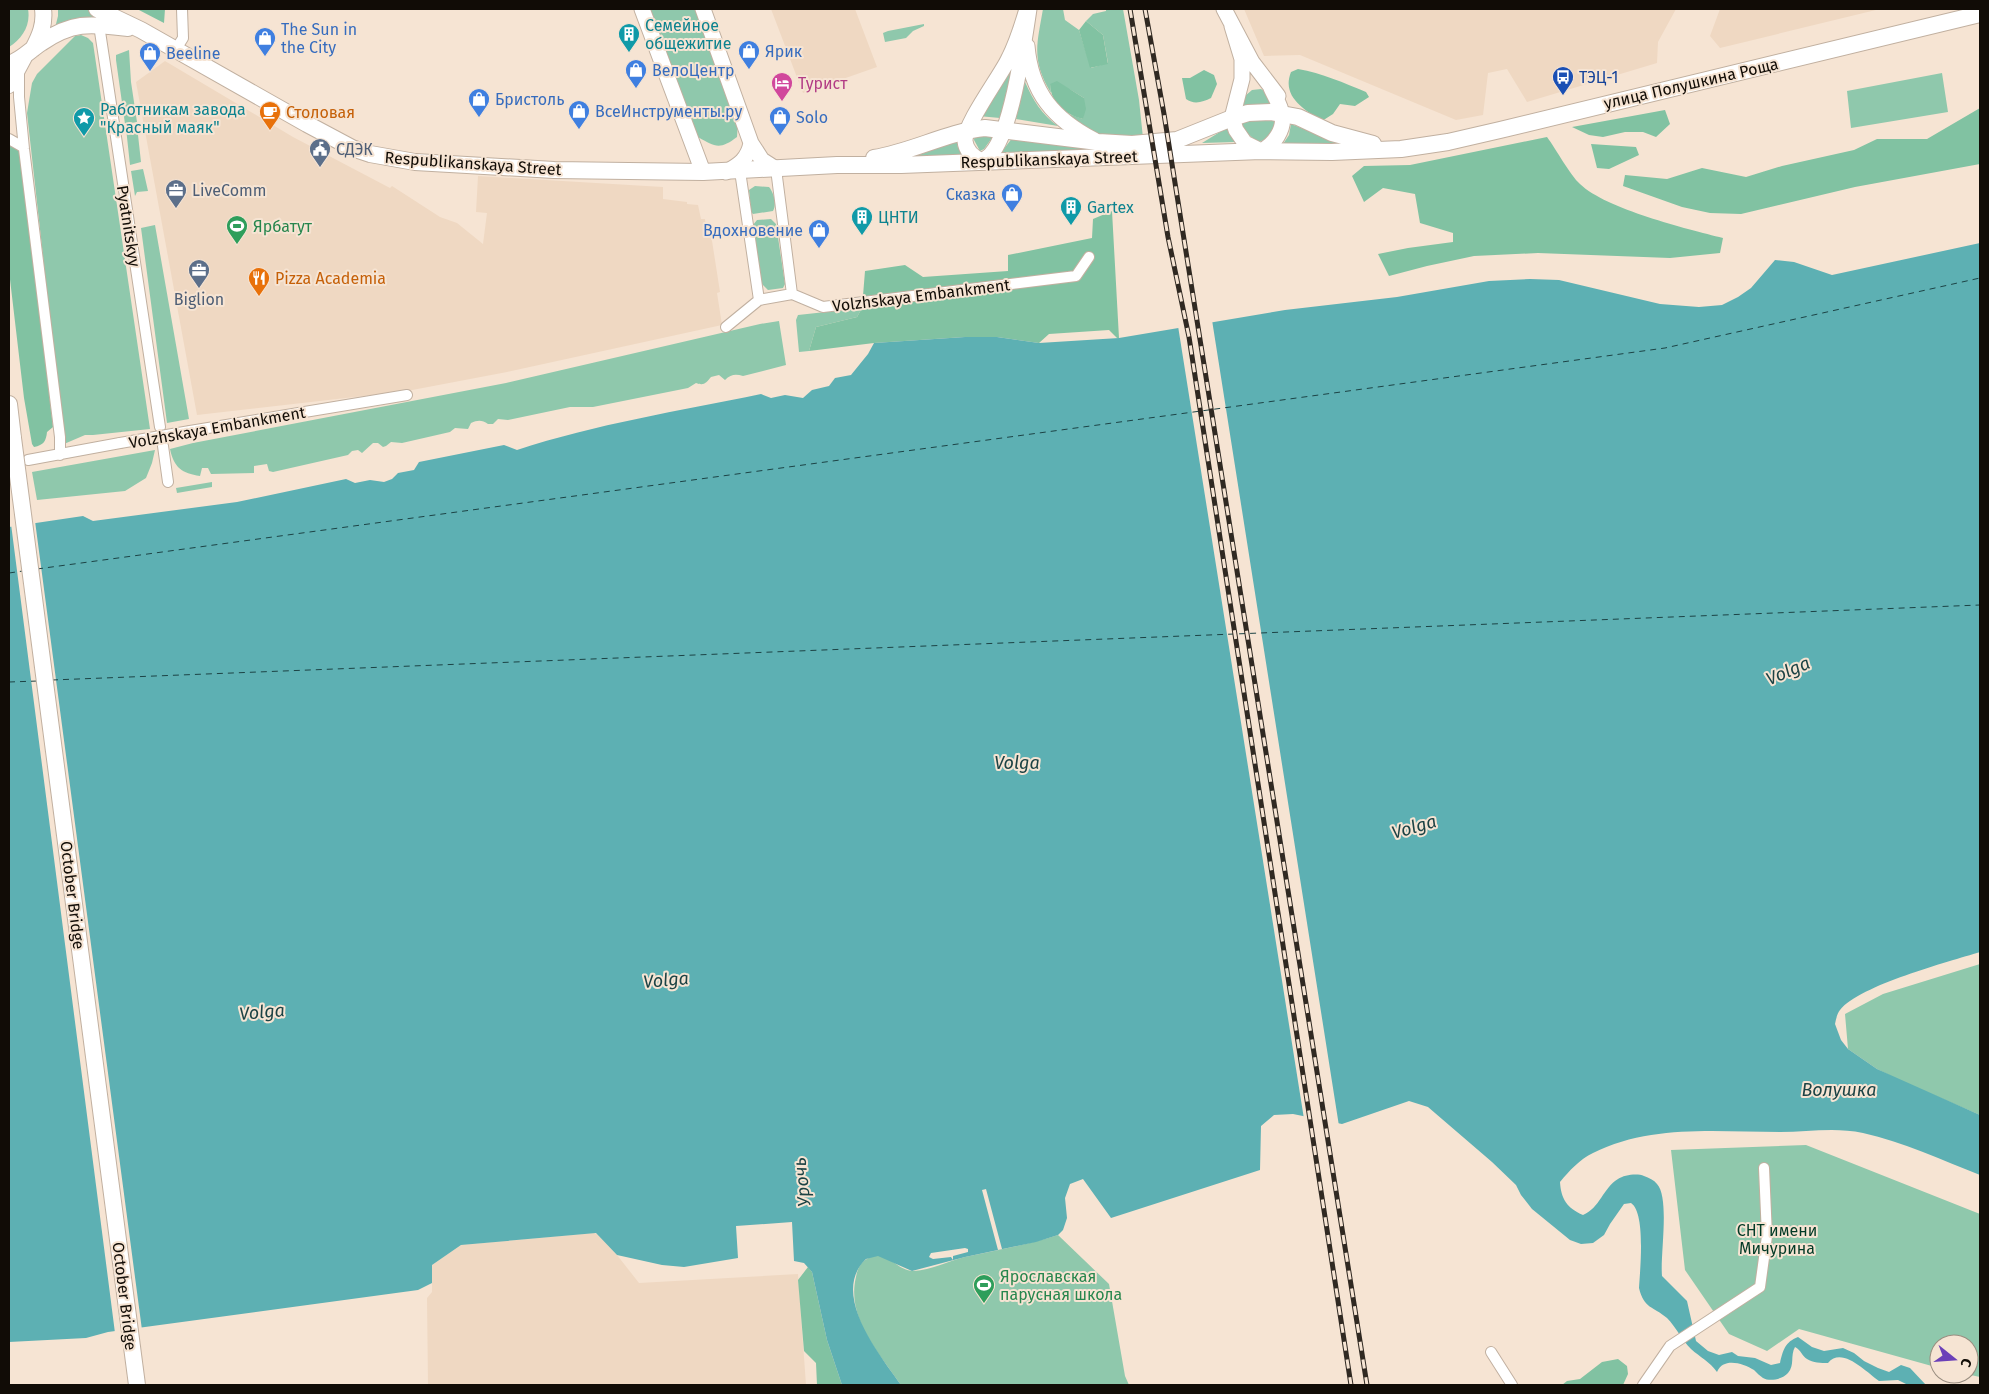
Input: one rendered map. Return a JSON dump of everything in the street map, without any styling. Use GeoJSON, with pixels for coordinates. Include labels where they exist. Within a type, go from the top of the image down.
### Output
{"type":"FeatureCollection","features":[{"type":"Feature","properties":{"kind":"main road"},"geometry":{"type":"LineString","coordinates":[[9,86],[21,58],[39,38],[43,26],[43,9]]}},
{"type":"Feature","properties":{"kind":"main road","name":"Respublikanskaya Street"},"geometry":{"type":"LineString","coordinates":[[97,9],[176,49],[335,140],[370,154],[415,162],[544,169],[703,172],[837,165],[900,165],[1262,150]]}},
{"type":"Feature","properties":{"kind":"main road"},"geometry":{"type":"LineString","coordinates":[[642,9],[703,172]]}},
{"type":"Feature","properties":{"kind":"main road"},"geometry":{"type":"LineString","coordinates":[[704,9],[752,143],[762,160],[776,169]]}},
{"type":"Feature","properties":{"kind":"main road","name":"улица Полушкина Роща"},"geometry":{"type":"LineString","coordinates":[[1224,9],[1252,62],[1290,115],[1332,133],[1362,142],[1400,149]]}},
{"type":"Feature","properties":{"kind":"main road"},"geometry":{"type":"LineString","coordinates":[[1028,14],[1015,87],[1004,129],[991,155],[982,161],[975,158],[968,151],[965,141],[970,124],[1008,62],[1028,14]]}},
{"type":"Feature","properties":{"kind":"main road"},"geometry":{"type":"LineString","coordinates":[[1028,14],[1028,63],[1044,101],[1075,130],[1098,142]]}},
{"type":"Feature","properties":{"kind":"main road","name":"улица Полушкина Роща"},"geometry":{"type":"LineString","coordinates":[[1232,26],[1242,59],[1242,79],[1232,118],[1236,130],[1245,143],[1262,150],[1332,152],[1400,149],[1448,142],[1980,14]]}},
{"type":"Feature","properties":{"kind":"main road"},"geometry":{"type":"LineString","coordinates":[[21,58],[68,28],[78,25],[99,25],[141,30]]}},
{"type":"Feature","properties":{"kind":"main road","name":"Respublikanskaya Street"},"geometry":{"type":"LineString","coordinates":[[837,165],[884,157],[929,143],[970,124],[985,128],[1098,142],[1132,144],[1177,140],[1232,118],[1260,112],[1290,115]]}},
{"type":"Feature","properties":{"kind":"main road"},"geometry":{"type":"LineString","coordinates":[[1262,150],[1269,148],[1274,142],[1283,121],[1290,115]]}},
{"type":"Feature","properties":{"kind":"main road"},"geometry":{"type":"LineString","coordinates":[[733,171],[750,152],[752,143]]}},
{"type":"Feature","properties":{"kind":"main road","name":"October Bridge"},"geometry":{"type":"LineString","coordinates":[[9,404],[137,1385]]}},
{"type":"Feature","properties":{"kind":"street"},"geometry":{"type":"LineString","coordinates":[[176,49],[183,38],[182,9]]}},
{"type":"Feature","properties":{"kind":"street","name":"Pyatnitskyy"},"geometry":{"type":"LineString","coordinates":[[99,25],[160,427]]}},
{"type":"Feature","properties":{"kind":"street"},"geometry":{"type":"LineString","coordinates":[[21,58],[18,97],[60,437],[60,455]]}},
{"type":"Feature","properties":{"kind":"street"},"geometry":{"type":"LineString","coordinates":[[9,140],[23,147]]}},
{"type":"Feature","properties":{"kind":"street"},"geometry":{"type":"LineString","coordinates":[[726,327],[759,300],[792,294],[776,169]]}},
{"type":"Feature","properties":{"kind":"street"},"geometry":{"type":"LineString","coordinates":[[733,171],[747,218],[759,300]]}},
{"type":"Feature","properties":{"kind":"street","name":"Volzhskaya Embankment"},"geometry":{"type":"LineString","coordinates":[[792,294],[823,307],[875,302],[1076,276],[1088,257]]}},
{"type":"Feature","properties":{"kind":"street","name":"Volzhskaya Embankment"},"geometry":{"type":"LineString","coordinates":[[28,460],[407,395]]}},
{"type":"Feature","properties":{"kind":"street"},"geometry":{"type":"LineString","coordinates":[[163,446],[168,482]]}},
{"type":"Feature","properties":{"kind":"street"},"geometry":{"type":"LineString","coordinates":[[1643,1385],[1670,1346],[1760,1287],[1767,1236],[1764,1168]]}},
{"type":"Feature","properties":{"kind":"street"},"geometry":{"type":"LineString","coordinates":[[1490,1352],[1512,1385]]}},
{"type":"Feature","properties":{"kind":"shaded area"},"geometry":{"type":"Polygon","coordinates":[[[771,9],[855,9],[877,67],[803,93],[771,9]]]}},
{"type":"Feature","properties":{"kind":"shaded area"},"geometry":{"type":"Polygon","coordinates":[[[1244,9],[1676,9],[1658,42],[1657,63],[1527,102],[1507,69],[1488,73],[1483,115],[1456,120],[1300,55],[1264,56],[1244,9]]]}},
{"type":"Feature","properties":{"kind":"shaded area"},"geometry":{"type":"Polygon","coordinates":[[[1720,9],[1880,9],[1720,48],[1710,36],[1720,9]]]}},
{"type":"Feature","properties":{"kind":"shaded area"},"geometry":{"type":"Polygon","coordinates":[[[165,61],[293,137],[390,188],[392,186],[440,217],[457,223],[483,244],[487,213],[476,212],[478,176],[663,187],[663,199],[698,205],[701,219],[705,219],[706,228],[710,228],[720,292],[717,293],[722,325],[507,372],[407,391],[197,415],[136,82],[165,61]]]}},
{"type":"Feature","properties":{"kind":"shaded area"},"geometry":{"type":"Polygon","coordinates":[[[594,1233],[617,1255],[639,1283],[798,1274],[806,1385],[428,1385],[427,1298],[432,1292],[432,1265],[461,1245],[594,1233]]]}},
{"type":"Feature","properties":{"kind":"green space"},"geometry":{"type":"Polygon","coordinates":[[[9,9],[28,9],[29,15],[27,26],[22,36],[9,47],[9,9]]]}},
{"type":"Feature","properties":{"kind":"green space"},"geometry":{"type":"Polygon","coordinates":[[[58,9],[88,9],[106,16],[54,32],[58,9]]]}},
{"type":"Feature","properties":{"kind":"green space"},"geometry":{"type":"Polygon","coordinates":[[[137,9],[165,9],[164,23],[137,9]]]}},
{"type":"Feature","properties":{"kind":"green space"},"geometry":{"type":"Polygon","coordinates":[[[650,9],[697,9],[738,121],[737,137],[726,144],[713,145],[698,137],[650,9]]]}},
{"type":"Feature","properties":{"kind":"green space"},"geometry":{"type":"Polygon","coordinates":[[[1043,9],[1063,9],[1065,20],[1079,30],[1091,68],[1108,63],[1103,35],[1086,21],[1093,14],[1106,11],[1106,9],[1123,9],[1139,100],[1143,138],[1094,135],[1066,113],[1083,119],[1084,98],[1071,90],[1050,84],[1051,93],[1040,71],[1037,52],[1043,9]]]}},
{"type":"Feature","properties":{"kind":"green space"},"geometry":{"type":"Polygon","coordinates":[[[1086,21],[1103,35],[1108,64],[1090,68],[1079,30],[1086,21]]]}},
{"type":"Feature","properties":{"kind":"green space"},"geometry":{"type":"Polygon","coordinates":[[[924,24],[924,26],[913,31],[906,38],[885,42],[883,33],[924,24]]]}},
{"type":"Feature","properties":{"kind":"green space"},"geometry":{"type":"Polygon","coordinates":[[[81,35],[93,43],[150,429],[85,435],[64,444],[27,113],[32,83],[37,74],[75,36],[81,35]]]}},
{"type":"Feature","properties":{"kind":"green space"},"geometry":{"type":"Polygon","coordinates":[[[129,50],[131,82],[137,122],[125,124],[116,55],[129,50]]]}},
{"type":"Feature","properties":{"kind":"green space"},"geometry":{"type":"Polygon","coordinates":[[[1016,55],[1000,118],[978,116],[1016,55]]]}},
{"type":"Feature","properties":{"kind":"green space"},"geometry":{"type":"Polygon","coordinates":[[[1298,69],[1341,82],[1366,92],[1369,97],[1355,106],[1340,104],[1333,114],[1322,121],[1296,102],[1292,96],[1289,89],[1291,72],[1298,69]]]}},
{"type":"Feature","properties":{"kind":"green space"},"geometry":{"type":"Polygon","coordinates":[[[1204,70],[1214,75],[1217,84],[1211,98],[1198,102],[1189,101],[1186,99],[1182,78],[1190,78],[1204,70]]]}},
{"type":"Feature","properties":{"kind":"green space"},"geometry":{"type":"Polygon","coordinates":[[[1942,73],[1948,112],[1851,128],[1847,91],[1942,73]]]}},
{"type":"Feature","properties":{"kind":"green space"},"geometry":{"type":"Polygon","coordinates":[[[1057,81],[1084,98],[1086,109],[1083,119],[1070,114],[1056,103],[1050,84],[1057,81]]]}},
{"type":"Feature","properties":{"kind":"green space"},"geometry":{"type":"Polygon","coordinates":[[[1025,82],[1038,107],[1058,126],[1016,119],[1025,82]]]}},
{"type":"Feature","properties":{"kind":"green space"},"geometry":{"type":"Polygon","coordinates":[[[1261,89],[1267,93],[1273,106],[1242,111],[1245,96],[1252,90],[1261,89]]]}},
{"type":"Feature","properties":{"kind":"green space"},"geometry":{"type":"Polygon","coordinates":[[[1980,108],[1980,164],[1855,187],[1741,214],[1710,213],[1682,207],[1623,186],[1625,175],[1667,179],[1702,168],[1746,177],[1782,166],[1854,150],[1877,139],[1927,139],[1980,108]]]}},
{"type":"Feature","properties":{"kind":"green space"},"geometry":{"type":"Polygon","coordinates":[[[1665,110],[1670,124],[1656,137],[1643,132],[1625,132],[1603,137],[1589,135],[1572,127],[1665,110]]]}},
{"type":"Feature","properties":{"kind":"green space"},"geometry":{"type":"Polygon","coordinates":[[[1265,119],[1278,121],[1271,135],[1257,142],[1244,130],[1241,123],[1265,119]]]}},
{"type":"Feature","properties":{"kind":"green space"},"geometry":{"type":"Polygon","coordinates":[[[1291,124],[1342,144],[1283,144],[1289,135],[1291,124]]]}},
{"type":"Feature","properties":{"kind":"green space"},"geometry":{"type":"Polygon","coordinates":[[[137,126],[141,162],[130,165],[126,128],[137,126]]]}},
{"type":"Feature","properties":{"kind":"green space"},"geometry":{"type":"Polygon","coordinates":[[[1228,127],[1229,134],[1236,142],[1202,143],[1228,127]]]}},
{"type":"Feature","properties":{"kind":"green space"},"geometry":{"type":"Polygon","coordinates":[[[975,134],[994,135],[984,149],[980,151],[974,140],[975,134]]]}},
{"type":"Feature","properties":{"kind":"green space"},"geometry":{"type":"Polygon","coordinates":[[[1013,137],[1108,149],[1000,154],[1013,137]]]}},
{"type":"Feature","properties":{"kind":"green space"},"geometry":{"type":"Polygon","coordinates":[[[1547,137],[1576,180],[1592,193],[1627,210],[1723,238],[1720,253],[1670,258],[1538,253],[1474,256],[1389,276],[1378,254],[1453,242],[1453,233],[1420,223],[1415,194],[1383,188],[1364,202],[1352,176],[1364,166],[1410,165],[1547,137]]]}},
{"type":"Feature","properties":{"kind":"green space"},"geometry":{"type":"Polygon","coordinates":[[[957,140],[958,148],[966,156],[904,161],[957,140]]]}},
{"type":"Feature","properties":{"kind":"green space"},"geometry":{"type":"Polygon","coordinates":[[[1591,144],[1636,147],[1639,155],[1609,169],[1597,168],[1591,144]]]}},
{"type":"Feature","properties":{"kind":"green space"},"geometry":{"type":"Polygon","coordinates":[[[9,145],[15,146],[21,152],[53,427],[47,432],[44,442],[34,447],[24,398],[9,271],[9,145]]]}},
{"type":"Feature","properties":{"kind":"green space"},"geometry":{"type":"Polygon","coordinates":[[[143,169],[148,191],[137,192],[135,196],[131,171],[143,169]]]}},
{"type":"Feature","properties":{"kind":"green space"},"geometry":{"type":"Polygon","coordinates":[[[755,186],[769,187],[775,205],[773,211],[753,214],[751,212],[749,190],[755,186]]]}},
{"type":"Feature","properties":{"kind":"green space"},"geometry":{"type":"Polygon","coordinates":[[[1112,211],[1119,338],[1109,330],[1049,334],[1039,343],[997,337],[965,337],[874,343],[809,351],[816,327],[857,317],[862,308],[865,271],[905,265],[923,277],[1008,271],[1008,255],[1092,238],[1093,219],[1112,211]]]}},
{"type":"Feature","properties":{"kind":"green space"},"geometry":{"type":"Polygon","coordinates":[[[771,219],[776,224],[785,284],[783,288],[768,290],[761,283],[753,225],[757,220],[771,219]]]}},
{"type":"Feature","properties":{"kind":"green space"},"geometry":{"type":"Polygon","coordinates":[[[155,225],[189,419],[167,423],[141,228],[155,225]]]}},
{"type":"Feature","properties":{"kind":"green space"},"geometry":{"type":"Polygon","coordinates":[[[862,308],[857,317],[816,327],[809,351],[799,352],[796,320],[798,315],[862,308]]]}},
{"type":"Feature","properties":{"kind":"green space"},"geometry":{"type":"Polygon","coordinates":[[[779,321],[786,365],[743,376],[734,375],[725,380],[719,375],[711,377],[705,383],[696,383],[688,388],[593,407],[570,407],[508,420],[498,419],[493,424],[476,421],[471,423],[468,429],[455,428],[450,432],[402,443],[391,442],[383,447],[378,443],[373,443],[362,453],[358,450],[352,451],[348,455],[273,472],[269,471],[267,464],[254,466],[254,473],[211,474],[208,468],[202,468],[200,476],[194,475],[184,471],[177,465],[170,449],[506,383],[779,321]]]}},
{"type":"Feature","properties":{"kind":"green space"},"geometry":{"type":"Polygon","coordinates":[[[155,450],[146,478],[125,491],[37,500],[32,472],[155,450]]]}},
{"type":"Feature","properties":{"kind":"green space"},"geometry":{"type":"Polygon","coordinates":[[[212,482],[212,487],[177,493],[176,488],[212,482]]]}},
{"type":"Feature","properties":{"kind":"green space"},"geometry":{"type":"Polygon","coordinates":[[[1980,964],[1980,1115],[1877,1069],[1848,1049],[1845,1014],[1883,994],[1980,964]]]}},
{"type":"Feature","properties":{"kind":"green space","name":"СНТ имени Мичурина"},"geometry":{"type":"Polygon","coordinates":[[[1806,1145],[1980,1214],[1980,1377],[1979,1334],[1929,1334],[1929,1365],[1799,1329],[1767,1351],[1729,1334],[1685,1270],[1671,1150],[1806,1145]]]}},
{"type":"Feature","properties":{"kind":"green space","name":"Ярославская парусная школа"},"geometry":{"type":"Polygon","coordinates":[[[1058,1235],[1109,1284],[1125,1376],[1129,1385],[901,1385],[874,1348],[860,1321],[854,1292],[857,1273],[862,1263],[868,1258],[880,1256],[904,1269],[914,1271],[1058,1235]]]}},
{"type":"Feature","properties":{"kind":"green space"},"geometry":{"type":"Polygon","coordinates":[[[808,1267],[812,1272],[827,1340],[842,1385],[817,1385],[816,1363],[804,1351],[798,1280],[808,1267]]]}},
{"type":"Feature","properties":{"kind":"green space"},"geometry":{"type":"Polygon","coordinates":[[[1618,1359],[1627,1366],[1628,1374],[1623,1385],[1562,1385],[1567,1381],[1580,1379],[1602,1362],[1618,1359]]]}},
{"type":"Feature","properties":{"kind":"water","name":"Volga"},"geometry":{"type":"Polygon","coordinates":[[[1980,243],[1980,952],[1906,975],[1866,992],[1850,1001],[1840,1010],[1835,1024],[1841,1040],[1848,1049],[1877,1069],[1980,1115],[1980,1175],[1908,1146],[1853,1131],[1708,1131],[1638,1137],[1615,1144],[1584,1159],[1560,1182],[1563,1198],[1569,1206],[1583,1215],[1594,1208],[1609,1187],[1621,1178],[1641,1175],[1650,1178],[1656,1183],[1661,1191],[1664,1214],[1662,1276],[1687,1301],[1696,1341],[1708,1351],[1719,1355],[1732,1352],[1738,1356],[1755,1358],[1771,1365],[1780,1363],[1785,1347],[1790,1341],[1798,1337],[1812,1347],[1824,1351],[1843,1348],[1854,1353],[1864,1361],[1889,1372],[1901,1365],[1910,1368],[1926,1385],[1908,1385],[1898,1380],[1879,1381],[1847,1359],[1840,1357],[1828,1363],[1814,1362],[1805,1358],[1795,1347],[1790,1370],[1780,1378],[1766,1379],[1749,1367],[1734,1363],[1724,1364],[1717,1372],[1708,1362],[1691,1349],[1667,1318],[1646,1304],[1641,1295],[1639,1288],[1641,1242],[1639,1218],[1636,1209],[1631,1203],[1624,1204],[1604,1235],[1593,1243],[1581,1244],[1570,1240],[1532,1209],[1516,1185],[1492,1162],[1428,1107],[1409,1101],[1342,1124],[1293,1114],[1274,1115],[1261,1126],[1260,1170],[1111,1218],[1083,1179],[1070,1184],[1065,1198],[1067,1218],[1063,1230],[1058,1235],[1036,1242],[965,1257],[912,1271],[878,1256],[866,1259],[856,1273],[853,1289],[856,1307],[871,1342],[901,1385],[842,1385],[827,1340],[812,1272],[804,1263],[794,1261],[792,1222],[736,1226],[738,1258],[684,1267],[662,1265],[617,1255],[596,1233],[461,1245],[432,1265],[432,1283],[418,1290],[108,1332],[86,1338],[9,1342],[9,527],[83,516],[93,521],[237,502],[346,479],[355,483],[370,480],[384,482],[392,479],[398,473],[414,470],[419,462],[504,445],[517,450],[607,425],[761,394],[771,398],[785,395],[803,398],[812,390],[829,386],[835,378],[851,375],[868,354],[874,343],[965,337],[997,337],[1039,343],[1119,338],[1285,310],[1397,297],[1489,281],[1530,279],[1559,280],[1660,304],[1699,307],[1722,305],[1751,288],[1775,260],[1794,262],[1832,275],[1980,243]]]}},
{"type":"Feature","properties":{"kind":"pier"},"geometry":{"type":"Polygon","coordinates":[[[1212,320],[1339,1126],[1304,1119],[1178,326],[1212,320]]]}},
{"type":"Feature","properties":{"kind":"pier"},"geometry":{"type":"Polygon","coordinates":[[[35,521],[142,1330],[115,1333],[11,524],[35,521]]]}},
{"type":"Feature","properties":{"kind":"pier"},"geometry":{"type":"Polygon","coordinates":[[[986,1189],[1002,1249],[998,1250],[982,1190],[986,1189]]]}},
{"type":"Feature","properties":{"kind":"pier"},"geometry":{"type":"Polygon","coordinates":[[[968,1249],[968,1252],[953,1256],[953,1260],[951,1257],[933,1259],[929,1257],[931,1253],[968,1249]]]}},
{"type":"Feature","properties":{"kind":"ferry route"},"geometry":{"type":"LineString","coordinates":[[37,569],[1665,348],[1980,278]]}},
{"type":"Feature","properties":{"kind":"ferry route"},"geometry":{"type":"LineString","coordinates":[[9,573],[23,571]]}},
{"type":"Feature","properties":{"kind":"ferry route"},"geometry":{"type":"LineString","coordinates":[[52,680],[1980,605]]}},
{"type":"Feature","properties":{"kind":"ferry route"},"geometry":{"type":"LineString","coordinates":[[9,682],[38,681]]}},
{"type":"Feature","properties":{"kind":"railway"},"geometry":{"type":"LineString","coordinates":[[1130,9],[1168,237],[1189,337],[1351,1385]]}},
{"type":"Feature","properties":{"kind":"railway"},"geometry":{"type":"LineString","coordinates":[[1145,9],[1164,114],[1367,1385]]}},
{"type":"Feature","properties":{"kind":"place","name":"Семейное общежитие"},"geometry":{"type":"Point","coordinates":[629,53]}},
{"type":"Feature","properties":{"kind":"place","name":"The Sun in the City"},"geometry":{"type":"Point","coordinates":[265,57]}},
{"type":"Feature","properties":{"kind":"place","name":"Ярик"},"geometry":{"type":"Point","coordinates":[749,70]}},
{"type":"Feature","properties":{"kind":"place","name":"Beeline"},"geometry":{"type":"Point","coordinates":[150,72]}},
{"type":"Feature","properties":{"kind":"place","name":"ВелоЦентр"},"geometry":{"type":"Point","coordinates":[636,89]}},
{"type":"Feature","properties":{"kind":"place","name":"ТЭЦ-1"},"geometry":{"type":"Point","coordinates":[1563,96]}},
{"type":"Feature","properties":{"kind":"place","name":"Турист"},"geometry":{"type":"Point","coordinates":[782,102]}},
{"type":"Feature","properties":{"kind":"place","name":"Бристоль"},"geometry":{"type":"Point","coordinates":[479,118]}},
{"type":"Feature","properties":{"kind":"place","name":"ВсеИнструменты.ру"},"geometry":{"type":"Point","coordinates":[579,130]}},
{"type":"Feature","properties":{"kind":"place","name":"Столовая"},"geometry":{"type":"Point","coordinates":[270,131]}},
{"type":"Feature","properties":{"kind":"place","name":"Solo"},"geometry":{"type":"Point","coordinates":[780,136]}},
{"type":"Feature","properties":{"kind":"place","name":"Работникам завода \"Красный маяк\""},"geometry":{"type":"Point","coordinates":[84,137]}},
{"type":"Feature","properties":{"kind":"place","name":"СДЭК"},"geometry":{"type":"Point","coordinates":[320,168]}},
{"type":"Feature","properties":{"kind":"place","name":"LiveComm"},"geometry":{"type":"Point","coordinates":[176,209]}},
{"type":"Feature","properties":{"kind":"place","name":"Сказка"},"geometry":{"type":"Point","coordinates":[1012,213]}},
{"type":"Feature","properties":{"kind":"place","name":"Gartex"},"geometry":{"type":"Point","coordinates":[1071,226]}},
{"type":"Feature","properties":{"kind":"place","name":"ЦНТИ"},"geometry":{"type":"Point","coordinates":[862,236]}},
{"type":"Feature","properties":{"kind":"place","name":"Ярбатут"},"geometry":{"type":"Point","coordinates":[237,245]}},
{"type":"Feature","properties":{"kind":"place","name":"Вдохновение"},"geometry":{"type":"Point","coordinates":[819,249]}},
{"type":"Feature","properties":{"kind":"place","name":"Biglion"},"geometry":{"type":"Point","coordinates":[199,289]}},
{"type":"Feature","properties":{"kind":"place","name":"Pizza Academia"},"geometry":{"type":"Point","coordinates":[259,297]}},
{"type":"Feature","properties":{"kind":"place","name":"Ярославская парусная школа"},"geometry":{"type":"Point","coordinates":[984,1304]}},
{"type":"Feature","properties":{"kind":"water label","name":"Волушка"},"geometry":{"type":"Point","coordinates":[1839,1090]}},
{"type":"Feature","properties":{"kind":"water label","name":"Урочь"},"geometry":{"type":"Point","coordinates":[802,1182]}}]}
